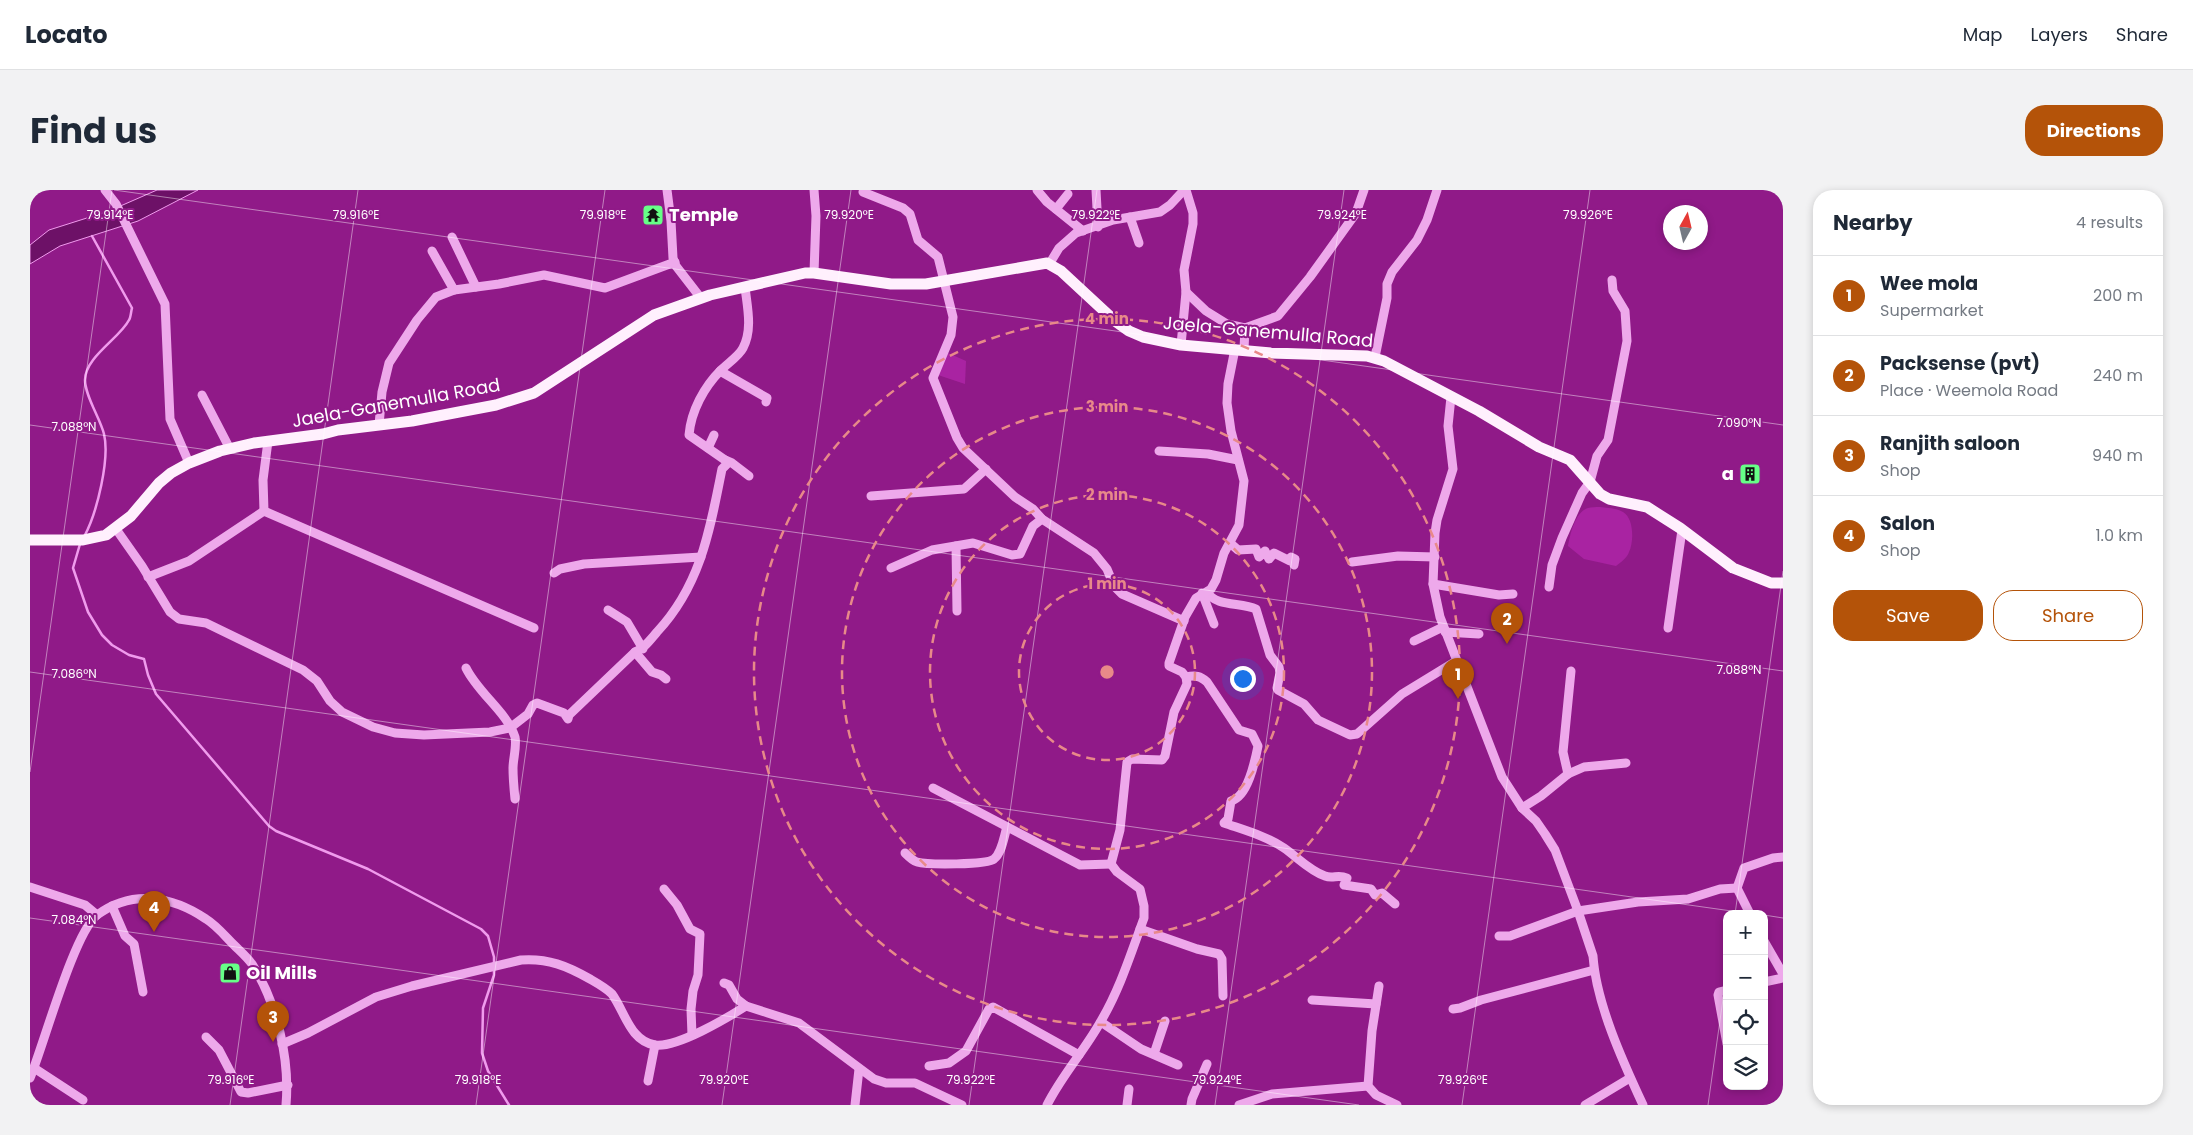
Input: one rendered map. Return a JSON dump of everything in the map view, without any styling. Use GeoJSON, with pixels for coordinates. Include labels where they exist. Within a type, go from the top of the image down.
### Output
{"type":"FeatureCollection","features":[{"type":"Feature","properties":{"kind":"main road","name":"Jaela-Ganemulla Road"},"geometry":{"type":"LineString","coordinates":[[30,540],[92,539],[106,535],[131,516],[159,483],[189,463],[230,449],[268,441],[379,425],[496,405],[534,393],[654,315],[700,298],[793,275],[814,273],[891,284],[926,284],[1035,263],[1050,263],[1129,331],[1143,337],[1181,345],[1271,353],[1375,357],[1479,411],[1539,447],[1570,460],[1600,494],[1609,499],[1647,507],[1733,568],[1771,583],[1783,583]]}},
{"type":"Feature","properties":{"kind":"street"},"geometry":{"type":"LineString","coordinates":[[105,190],[116,204],[130,230],[165,304],[170,419],[189,463]]}},
{"type":"Feature","properties":{"kind":"street"},"geometry":{"type":"LineString","coordinates":[[667,190],[675,262],[700,298]]}},
{"type":"Feature","properties":{"kind":"street"},"geometry":{"type":"LineString","coordinates":[[814,190],[816,216],[814,273]]}},
{"type":"Feature","properties":{"kind":"street"},"geometry":{"type":"LineString","coordinates":[[1037,190],[1047,202],[1083,231]]}},
{"type":"Feature","properties":{"kind":"street"},"geometry":{"type":"LineString","coordinates":[[1096,190],[1098,227]]}},
{"type":"Feature","properties":{"kind":"street"},"geometry":{"type":"LineString","coordinates":[[1050,263],[1066,241],[1076,233],[1114,220],[1160,212],[1185,190],[1193,213],[1194,224],[1184,270],[1186,292],[1181,345]]}},
{"type":"Feature","properties":{"kind":"street"},"geometry":{"type":"LineString","coordinates":[[1186,292],[1214,318],[1227,324],[1244,328],[1278,316],[1310,277],[1356,213],[1364,190]]}},
{"type":"Feature","properties":{"kind":"street"},"geometry":{"type":"LineString","coordinates":[[1375,357],[1387,298],[1387,284],[1392,272],[1417,240],[1437,190]]}},
{"type":"Feature","properties":{"kind":"street"},"geometry":{"type":"LineString","coordinates":[[863,192],[903,208],[910,214],[918,240],[938,256],[953,318],[952,327],[933,373],[934,384],[963,448],[1015,497],[1033,509],[1042,519],[1094,553],[1107,569],[1114,586],[1122,594],[1184,622]]}},
{"type":"Feature","properties":{"kind":"street"},"geometry":{"type":"LineString","coordinates":[[1056,209],[1068,194]]}},
{"type":"Feature","properties":{"kind":"street"},"geometry":{"type":"LineString","coordinates":[[1130,217],[1139,243]]}},
{"type":"Feature","properties":{"kind":"street"},"geometry":{"type":"LineString","coordinates":[[452,237],[476,287]]}},
{"type":"Feature","properties":{"kind":"street"},"geometry":{"type":"LineString","coordinates":[[432,251],[454,290]]}},
{"type":"Feature","properties":{"kind":"street"},"geometry":{"type":"LineString","coordinates":[[379,425],[382,392],[389,363],[417,320],[436,297],[454,290],[544,275],[604,288],[675,262]]}},
{"type":"Feature","properties":{"kind":"street"},"geometry":{"type":"LineString","coordinates":[[1549,587],[1552,565],[1562,538],[1582,493],[1590,482],[1596,456],[1608,440],[1627,341],[1625,311],[1613,290],[1612,280]]}},
{"type":"Feature","properties":{"kind":"street"},"geometry":{"type":"LineString","coordinates":[[745,286],[749,322],[742,350],[720,371],[705,390],[690,421],[689,435],[725,460],[732,462],[749,476]]}},
{"type":"Feature","properties":{"kind":"street"},"geometry":{"type":"LineString","coordinates":[[1110,864],[1120,830],[1127,762],[1132,759],[1162,760],[1165,756],[1172,718],[1187,684],[1186,677],[1182,672],[1169,666],[1169,663],[1184,622],[1196,598],[1205,593],[1216,580],[1239,525],[1244,481],[1227,404],[1228,384],[1244,328]]}},
{"type":"Feature","properties":{"kind":"street"},"geometry":{"type":"LineString","coordinates":[[720,371],[766,398],[766,402]]}},
{"type":"Feature","properties":{"kind":"street"},"geometry":{"type":"LineString","coordinates":[[202,395],[230,449]]}},
{"type":"Feature","properties":{"kind":"street"},"geometry":{"type":"LineString","coordinates":[[1451,397],[1448,426],[1453,468],[1436,520],[1433,584],[1444,629],[1502,777],[1522,808],[1536,821],[1555,850],[1593,956],[1594,970],[1604,1008],[1630,1078],[1643,1105]]}},
{"type":"Feature","properties":{"kind":"street"},"geometry":{"type":"LineString","coordinates":[[708,448],[714,435]]}},
{"type":"Feature","properties":{"kind":"street"},"geometry":{"type":"LineString","coordinates":[[264,511],[263,480],[268,441]]}},
{"type":"Feature","properties":{"kind":"street"},"geometry":{"type":"LineString","coordinates":[[1159,451],[1208,454],[1238,460]]}},
{"type":"Feature","properties":{"kind":"street"},"geometry":{"type":"LineString","coordinates":[[116,529],[170,612],[178,619],[206,623],[303,670],[317,681],[330,701],[342,712],[373,727],[396,733],[424,735],[490,732],[510,728],[528,714],[533,705],[537,703],[564,713],[568,719],[569,715],[639,651],[673,614],[693,578],[708,537],[722,468],[727,464],[725,460]]}},
{"type":"Feature","properties":{"kind":"street"},"geometry":{"type":"LineString","coordinates":[[871,496],[964,490],[986,470]]}},
{"type":"Feature","properties":{"kind":"street"},"geometry":{"type":"LineString","coordinates":[[148,577],[189,561],[264,511]]}},
{"type":"Feature","properties":{"kind":"street"},"geometry":{"type":"LineString","coordinates":[[264,511],[534,628]]}},
{"type":"Feature","properties":{"kind":"street"},"geometry":{"type":"LineString","coordinates":[[891,568],[932,550],[973,543],[1012,554],[1020,554],[1033,526],[1042,519]]}},
{"type":"Feature","properties":{"kind":"street"},"geometry":{"type":"LineString","coordinates":[[1668,628],[1682,530]]}},
{"type":"Feature","properties":{"kind":"street"},"geometry":{"type":"LineString","coordinates":[[1230,544],[1238,550],[1256,549],[1259,557],[1265,551],[1269,559],[1274,553],[1290,561],[1291,556],[1295,559],[1294,565]]}},
{"type":"Feature","properties":{"kind":"street"},"geometry":{"type":"LineString","coordinates":[[956,546],[957,611]]}},
{"type":"Feature","properties":{"kind":"street"},"geometry":{"type":"LineString","coordinates":[[1352,562],[1398,556],[1435,557]]}},
{"type":"Feature","properties":{"kind":"street"},"geometry":{"type":"LineString","coordinates":[[554,573],[560,569],[584,564],[701,557]]}},
{"type":"Feature","properties":{"kind":"street"},"geometry":{"type":"LineString","coordinates":[[1433,584],[1499,595],[1513,594]]}},
{"type":"Feature","properties":{"kind":"street"},"geometry":{"type":"LineString","coordinates":[[1205,593],[1214,624]]}},
{"type":"Feature","properties":{"kind":"street"},"geometry":{"type":"LineString","coordinates":[[1205,593],[1217,600],[1256,608],[1267,648],[1279,667],[1278,690],[1304,704],[1318,720],[1350,735],[1357,734],[1402,694],[1456,661]]}},
{"type":"Feature","properties":{"kind":"street"},"geometry":{"type":"LineString","coordinates":[[608,610],[627,622],[639,651],[652,672],[666,679]]}},
{"type":"Feature","properties":{"kind":"street"},"geometry":{"type":"LineString","coordinates":[[1414,641],[1444,629],[1479,634]]}},
{"type":"Feature","properties":{"kind":"street"},"geometry":{"type":"LineString","coordinates":[[466,668],[480,690],[492,702],[510,728],[515,740],[513,770],[515,799]]}},
{"type":"Feature","properties":{"kind":"street"},"geometry":{"type":"LineString","coordinates":[[1568,774],[1564,752],[1571,671]]}},
{"type":"Feature","properties":{"kind":"street"},"geometry":{"type":"LineString","coordinates":[[1186,677],[1196,675],[1207,682],[1240,730],[1252,734],[1258,746],[1248,780],[1240,796],[1231,801],[1228,818],[1224,823],[1259,835],[1283,847],[1327,877],[1340,875],[1348,878],[1344,885],[1370,889],[1375,894],[1382,893],[1395,904]]}},
{"type":"Feature","properties":{"kind":"street"},"geometry":{"type":"LineString","coordinates":[[1522,808],[1541,796],[1568,774],[1584,767],[1626,763]]}},
{"type":"Feature","properties":{"kind":"street"},"geometry":{"type":"LineString","coordinates":[[933,788],[1080,865],[1110,864]]}},
{"type":"Feature","properties":{"kind":"street"},"geometry":{"type":"LineString","coordinates":[[905,853],[916,862],[923,863],[958,864],[990,862],[996,858],[1007,827]]}},
{"type":"Feature","properties":{"kind":"street"},"geometry":{"type":"LineString","coordinates":[[1748,910],[1737,888],[1744,868],[1783,857]]}},
{"type":"Feature","properties":{"kind":"street"},"geometry":{"type":"LineString","coordinates":[[1047,1105],[1101,1022],[1115,996],[1144,918],[1144,906],[1140,889],[1117,872],[1110,864]]}},
{"type":"Feature","properties":{"kind":"street"},"geometry":{"type":"LineString","coordinates":[[30,887],[85,905],[97,915]]}},
{"type":"Feature","properties":{"kind":"street"},"geometry":{"type":"LineString","coordinates":[[1499,936],[1510,936],[1578,911],[1638,902],[1688,899],[1720,889],[1737,888]]}},
{"type":"Feature","properties":{"kind":"street"},"geometry":{"type":"LineString","coordinates":[[664,889],[677,905],[690,930],[700,934],[698,975],[693,991],[691,1009],[692,1035]]}},
{"type":"Feature","properties":{"kind":"street"},"geometry":{"type":"LineString","coordinates":[[30,1078],[76,948],[97,915],[120,902],[140,897],[168,901],[207,919],[251,963],[270,1000],[282,1044],[288,1085],[286,1105]]}},
{"type":"Feature","properties":{"kind":"street"},"geometry":{"type":"LineString","coordinates":[[112,906],[125,936],[134,944],[143,992]]}},
{"type":"Feature","properties":{"kind":"street"},"geometry":{"type":"LineString","coordinates":[[1140,929],[1183,945],[1219,954],[1222,959],[1223,996]]}},
{"type":"Feature","properties":{"kind":"street"},"geometry":{"type":"LineString","coordinates":[[1768,948],[1783,974]]}},
{"type":"Feature","properties":{"kind":"street"},"geometry":{"type":"LineString","coordinates":[[282,1044],[308,1033],[376,997],[412,986],[521,960],[536,959],[568,967],[599,984],[611,993],[637,1036],[655,1045],[673,1042],[692,1035],[719,1023],[746,1006]]}},
{"type":"Feature","properties":{"kind":"street"},"geometry":{"type":"LineString","coordinates":[[1453,1008],[1460,1008],[1481,1000],[1594,970]]}},
{"type":"Feature","properties":{"kind":"street"},"geometry":{"type":"LineString","coordinates":[[1768,981],[1783,978]]}},
{"type":"Feature","properties":{"kind":"street"},"geometry":{"type":"LineString","coordinates":[[724,983],[729,985],[737,999],[746,1006],[799,1023],[859,1070],[874,1079],[886,1084],[915,1083],[962,1105]]}},
{"type":"Feature","properties":{"kind":"street"},"geometry":{"type":"LineString","coordinates":[[1379,986],[1368,1086],[1376,1095],[1397,1105]]}},
{"type":"Feature","properties":{"kind":"street"},"geometry":{"type":"LineString","coordinates":[[1723,991],[1718,994],[1723,1022]]}},
{"type":"Feature","properties":{"kind":"street"},"geometry":{"type":"LineString","coordinates":[[1312,1000],[1376,1004]]}},
{"type":"Feature","properties":{"kind":"street"},"geometry":{"type":"LineString","coordinates":[[929,1066],[949,1063],[966,1051],[989,1009],[993,1008],[1080,1055]]}},
{"type":"Feature","properties":{"kind":"street"},"geometry":{"type":"LineString","coordinates":[[1154,1054],[1165,1021]]}},
{"type":"Feature","properties":{"kind":"street"},"geometry":{"type":"LineString","coordinates":[[1101,1022],[1141,1049],[1178,1065]]}},
{"type":"Feature","properties":{"kind":"street"},"geometry":{"type":"LineString","coordinates":[[206,1038],[219,1050],[241,1092],[248,1093],[288,1085]]}},
{"type":"Feature","properties":{"kind":"street"},"geometry":{"type":"LineString","coordinates":[[648,1081],[655,1045]]}},
{"type":"Feature","properties":{"kind":"street"},"geometry":{"type":"LineString","coordinates":[[1191,1105],[1207,1064]]}},
{"type":"Feature","properties":{"kind":"street"},"geometry":{"type":"LineString","coordinates":[[34,1068],[83,1100]]}},
{"type":"Feature","properties":{"kind":"street"},"geometry":{"type":"LineString","coordinates":[[855,1105],[859,1070]]}},
{"type":"Feature","properties":{"kind":"street"},"geometry":{"type":"LineString","coordinates":[[1585,1105],[1630,1078]]}},
{"type":"Feature","properties":{"kind":"street"},"geometry":{"type":"LineString","coordinates":[[1239,1105],[1272,1094],[1368,1086]]}},
{"type":"Feature","properties":{"kind":"street"},"geometry":{"type":"LineString","coordinates":[[1127,1105],[1129,1089]]}},
{"type":"Feature","properties":{"kind":"shaded area"},"geometry":{"type":"Polygon","coordinates":[[[157,190],[198,190],[138,221],[60,246],[30,264],[30,245],[49,230],[109,211],[157,190]]]}},
{"type":"Feature","properties":{"kind":"shaded area"},"geometry":{"type":"Polygon","coordinates":[[[948,353],[966,361],[965,384],[938,375],[948,353]]]}},
{"type":"Feature","properties":{"kind":"shaded area"},"geometry":{"type":"Polygon","coordinates":[[[1600,507],[1623,512],[1627,515],[1631,525],[1631,548],[1624,560],[1616,566],[1584,559],[1568,546],[1576,519],[1583,510],[1600,507]]]}},
{"type":"Feature","properties":{"kind":"waterway"},"geometry":{"type":"LineString","coordinates":[[85,535],[98,500],[105,457],[104,434],[90,400],[85,380],[91,363],[125,327],[130,319],[132,308],[92,236]]}},
{"type":"Feature","properties":{"kind":"waterway"},"geometry":{"type":"LineString","coordinates":[[80,544],[73,568],[88,612],[102,635],[112,645],[129,655],[144,659],[156,694],[269,826],[276,831],[368,869],[481,929],[488,936],[494,957],[494,975],[483,1008],[482,1053],[488,1071],[509,1105]]}},
{"type":"Feature","properties":{"kind":"place","name":"Temple"},"geometry":{"type":"Point","coordinates":[653,215]}},
{"type":"Feature","properties":{"kind":"place","name":"a"},"geometry":{"type":"Point","coordinates":[1750,474]}},
{"type":"Feature","properties":{"kind":"place","name":"Packsense (pvt)"},"geometry":{"type":"Point","coordinates":[1507,644]}},
{"type":"Feature","properties":{"kind":"place","name":"Wee mola"},"geometry":{"type":"Point","coordinates":[1458,699]}},
{"type":"Feature","properties":{"kind":"place","name":"Salon"},"geometry":{"type":"Point","coordinates":[154,932]}},
{"type":"Feature","properties":{"kind":"place","name":"Oil Mills"},"geometry":{"type":"Point","coordinates":[230,973]}},
{"type":"Feature","properties":{"kind":"place","name":"Ranjith saloon"},"geometry":{"type":"Point","coordinates":[273,1042]}}]}
